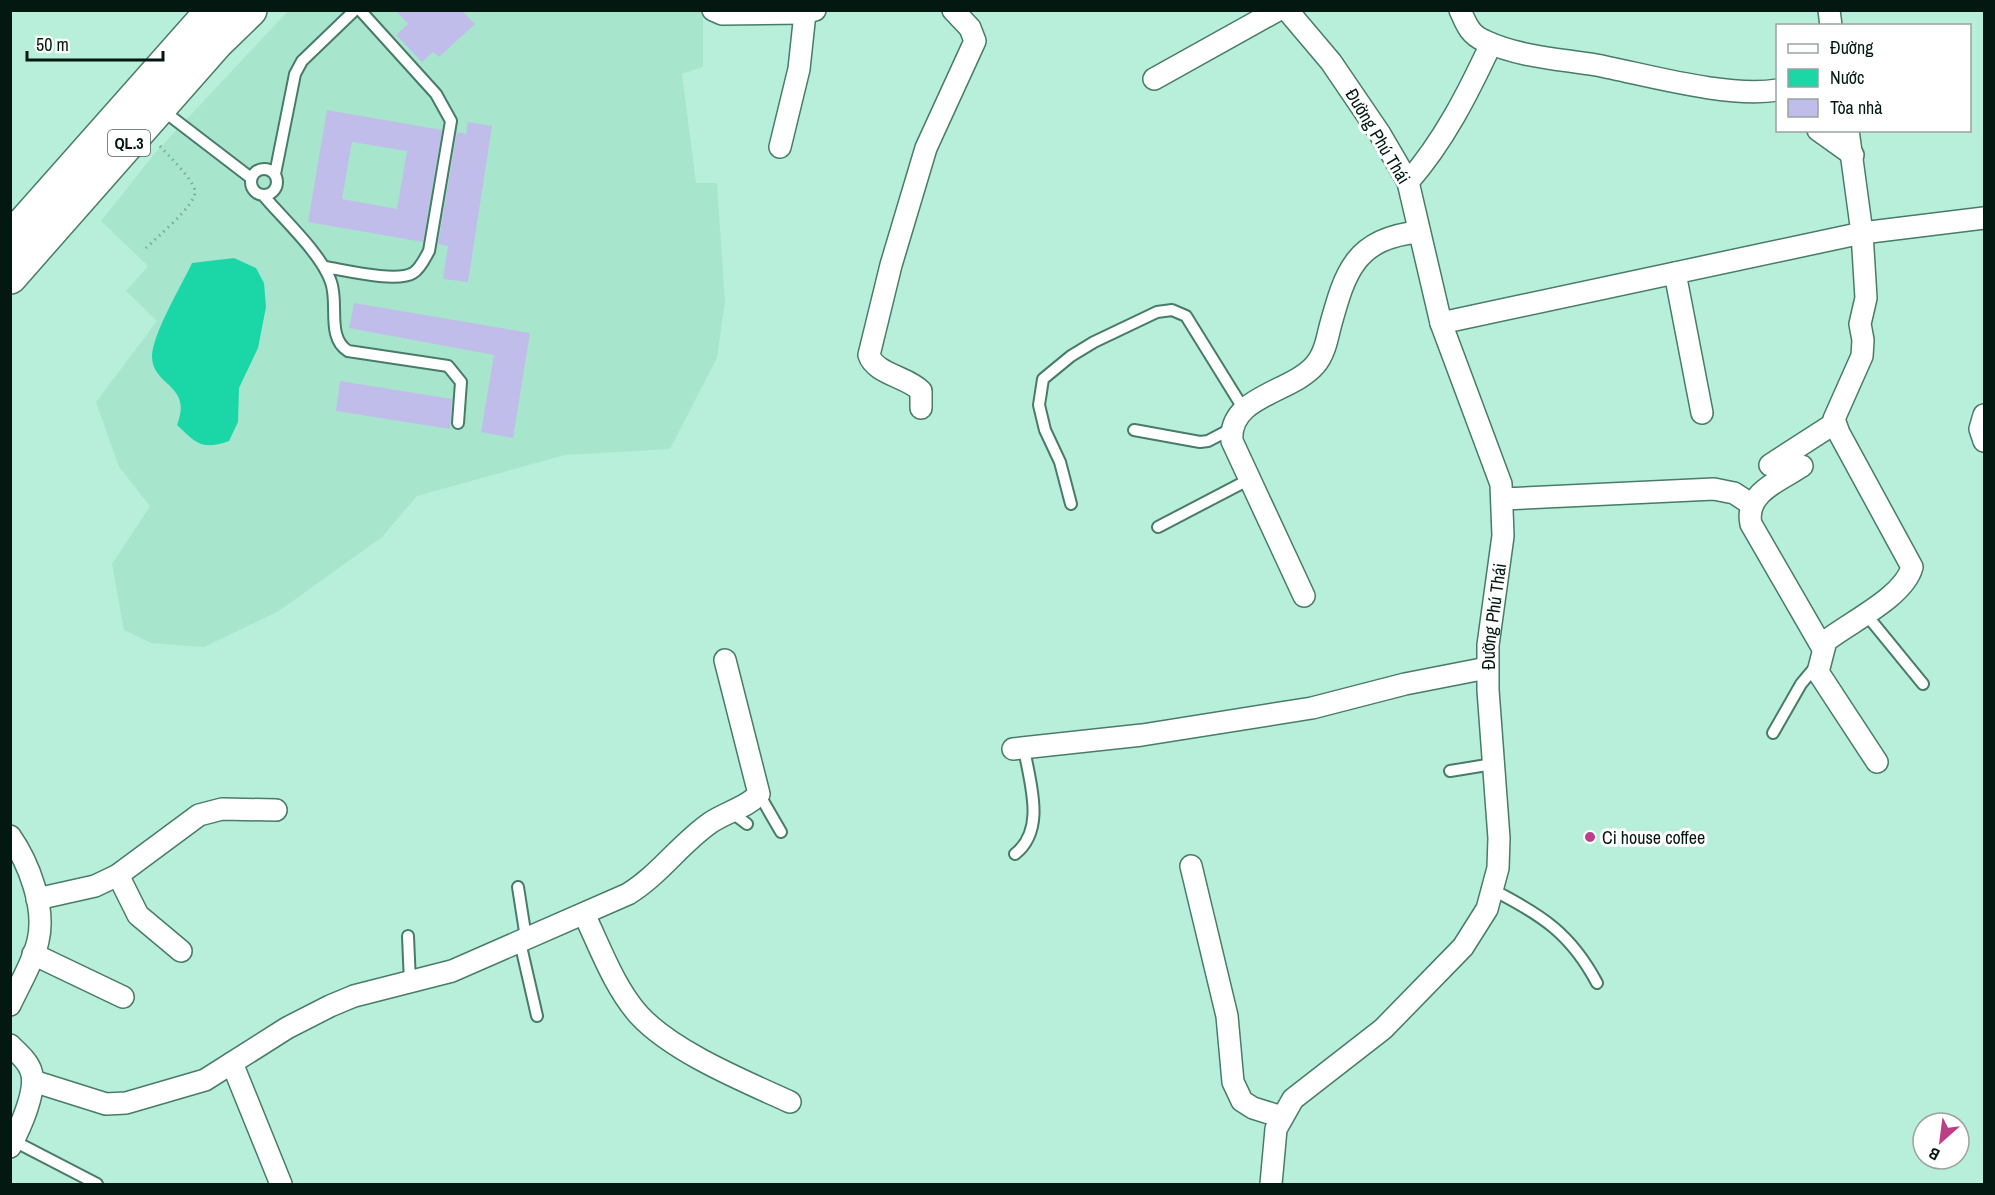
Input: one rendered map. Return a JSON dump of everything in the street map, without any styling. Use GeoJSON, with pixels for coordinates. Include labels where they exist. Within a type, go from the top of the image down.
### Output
{"type":"FeatureCollection","features":[{"type":"Feature","properties":{"kind":"highway","name":"QL.3"},"geometry":{"type":"LineString","coordinates":[[10,239],[213,10]]}},
{"type":"Feature","properties":{"kind":"highway","name":"QL.3"},"geometry":{"type":"LineString","coordinates":[[10,278],[216,43],[250,10]]}},
{"type":"Feature","properties":{"kind":"street"},"geometry":{"type":"LineString","coordinates":[[713,10],[722,14],[810,12],[780,147]]}},
{"type":"Feature","properties":{"kind":"street"},"geometry":{"type":"LineString","coordinates":[[921,408],[923,395],[918,388],[875,365],[869,355],[873,333],[926,148],[975,41],[970,28],[953,10]]}},
{"type":"Feature","properties":{"kind":"street"},"geometry":{"type":"LineString","coordinates":[[1154,79],[1278,10]]}},
{"type":"Feature","properties":{"kind":"street","name":"Đường Phú Thái"},"geometry":{"type":"LineString","coordinates":[[1271,1185],[1276,1129],[1293,1099],[1383,1029],[1435,978],[1463,947],[1479,924],[1493,890],[1498,868],[1499,838],[1487,668],[1491,617],[1503,536],[1503,499],[1493,457],[1442,322],[1408,182],[1380,134],[1331,62],[1287,10]]}},
{"type":"Feature","properties":{"kind":"street"},"geometry":{"type":"LineString","coordinates":[[1460,10],[1470,32],[1491,44],[1687,84],[1772,95]]}},
{"type":"Feature","properties":{"kind":"street"},"geometry":{"type":"LineString","coordinates":[[1408,182],[1426,160],[1456,115],[1491,44]]}},
{"type":"Feature","properties":{"kind":"street"},"geometry":{"type":"LineString","coordinates":[[1821,132],[1853,155]]}},
{"type":"Feature","properties":{"kind":"street"},"geometry":{"type":"LineString","coordinates":[[1848,132],[1862,233],[1866,298],[1860,324],[1863,350],[1836,409],[1835,423],[1912,564],[1903,584],[1833,636],[1821,656],[1819,676],[1877,762]]}},
{"type":"Feature","properties":{"kind":"street"},"geometry":{"type":"LineString","coordinates":[[1442,322],[1862,233],[1984,218]]}},
{"type":"Feature","properties":{"kind":"street"},"geometry":{"type":"LineString","coordinates":[[1304,596],[1232,441],[1231,429],[1244,408],[1297,380],[1317,363],[1348,270],[1367,250],[1394,234],[1419,232]]}},
{"type":"Feature","properties":{"kind":"street"},"geometry":{"type":"LineString","coordinates":[[1676,273],[1702,413]]}},
{"type":"Feature","properties":{"kind":"street"},"geometry":{"type":"LineString","coordinates":[[1984,415],[1980,429],[1984,441]]}},
{"type":"Feature","properties":{"kind":"street"},"geometry":{"type":"LineString","coordinates":[[1770,465],[1835,423]]}},
{"type":"Feature","properties":{"kind":"street"},"geometry":{"type":"LineString","coordinates":[[1803,466],[1755,497],[1751,504],[1751,524],[1821,656]]}},
{"type":"Feature","properties":{"kind":"street"},"geometry":{"type":"LineString","coordinates":[[1503,499],[1714,489],[1734,493],[1751,504]]}},
{"type":"Feature","properties":{"kind":"street"},"geometry":{"type":"LineString","coordinates":[[33,1081],[97,1103],[126,1103],[205,1080],[287,1028],[330,1006],[354,996],[452,971],[584,914],[649,882],[690,838],[759,794],[725,660]]}},
{"type":"Feature","properties":{"kind":"street"},"geometry":{"type":"LineString","coordinates":[[1018,749],[1133,736],[1312,708],[1405,684],[1487,668]]}},
{"type":"Feature","properties":{"kind":"street"},"geometry":{"type":"LineString","coordinates":[[37,899],[95,886],[118,876],[200,815],[222,808],[276,810]]}},
{"type":"Feature","properties":{"kind":"street"},"geometry":{"type":"LineString","coordinates":[[10,836],[20,850],[37,899],[40,930],[33,954],[10,1005]]}},
{"type":"Feature","properties":{"kind":"street"},"geometry":{"type":"LineString","coordinates":[[1191,866],[1227,1016],[1233,1082],[1242,1101],[1253,1108],[1282,1118]]}},
{"type":"Feature","properties":{"kind":"street"},"geometry":{"type":"LineString","coordinates":[[118,876],[138,915],[181,951]]}},
{"type":"Feature","properties":{"kind":"street"},"geometry":{"type":"LineString","coordinates":[[584,914],[619,986],[639,1015],[666,1038],[739,1079],[790,1102]]}},
{"type":"Feature","properties":{"kind":"street"},"geometry":{"type":"LineString","coordinates":[[33,954],[123,997]]}},
{"type":"Feature","properties":{"kind":"street"},"geometry":{"type":"LineString","coordinates":[[10,1045],[31,1069],[33,1081],[12,1144]]}},
{"type":"Feature","properties":{"kind":"street"},"geometry":{"type":"LineString","coordinates":[[232,1063],[281,1185]]}},
{"type":"Feature","properties":{"kind":"lane"},"geometry":{"type":"LineString","coordinates":[[263,195],[274,191],[277,186],[275,174],[296,74],[302,61],[354,10]]}},
{"type":"Feature","properties":{"kind":"lane"},"geometry":{"type":"LineString","coordinates":[[325,267],[400,277],[413,273],[423,263],[429,251],[451,121],[436,94],[360,10]]}},
{"type":"Feature","properties":{"kind":"lane"},"geometry":{"type":"LineString","coordinates":[[152,118],[251,178],[253,189],[263,195],[325,267],[332,284],[336,333],[341,346],[348,351],[448,366],[461,382],[458,423]]}},
{"type":"Feature","properties":{"kind":"lane"},"geometry":{"type":"LineString","coordinates":[[251,178],[259,169],[265,168],[275,174]]}},
{"type":"Feature","properties":{"kind":"lane"},"geometry":{"type":"LineString","coordinates":[[1071,504],[1060,462],[1045,430],[1040,405],[1041,386],[1047,373],[1094,342],[1157,312],[1179,312],[1186,316],[1244,408]]}},
{"type":"Feature","properties":{"kind":"lane"},"geometry":{"type":"LineString","coordinates":[[875,365],[884,385]]}},
{"type":"Feature","properties":{"kind":"lane"},"geometry":{"type":"LineString","coordinates":[[1134,430],[1200,442],[1208,441],[1231,429]]}},
{"type":"Feature","properties":{"kind":"lane"},"geometry":{"type":"LineString","coordinates":[[1158,527],[1250,479]]}},
{"type":"Feature","properties":{"kind":"lane"},"geometry":{"type":"LineString","coordinates":[[1865,613],[1923,684]]}},
{"type":"Feature","properties":{"kind":"lane"},"geometry":{"type":"LineString","coordinates":[[1773,733],[1801,684],[1821,656]]}},
{"type":"Feature","properties":{"kind":"lane"},"geometry":{"type":"LineString","coordinates":[[1015,854],[1021,849],[1034,819],[1018,749]]}},
{"type":"Feature","properties":{"kind":"lane"},"geometry":{"type":"LineString","coordinates":[[1450,771],[1494,764]]}},
{"type":"Feature","properties":{"kind":"lane"},"geometry":{"type":"LineString","coordinates":[[759,794],[781,832]]}},
{"type":"Feature","properties":{"kind":"lane"},"geometry":{"type":"LineString","coordinates":[[730,811],[747,824]]}},
{"type":"Feature","properties":{"kind":"lane"},"geometry":{"type":"LineString","coordinates":[[518,887],[523,940],[537,1016]]}},
{"type":"Feature","properties":{"kind":"lane"},"geometry":{"type":"LineString","coordinates":[[1493,890],[1530,909],[1562,934],[1582,955],[1597,984]]}},
{"type":"Feature","properties":{"kind":"lane"},"geometry":{"type":"LineString","coordinates":[[408,936],[410,982]]}},
{"type":"Feature","properties":{"kind":"lane"},"geometry":{"type":"LineString","coordinates":[[12,1144],[97,1185]]}},
{"type":"Feature","properties":{"kind":"path"},"geometry":{"type":"LineString","coordinates":[[146,248],[192,203],[195,192],[152,118]]}},
{"type":"Feature","properties":{"kind":"shaded area"},"geometry":{"type":"Polygon","coordinates":[[[288,11],[703,11],[703,67],[682,74],[696,183],[717,183],[725,301],[717,358],[670,449],[565,455],[417,496],[382,537],[279,611],[204,647],[151,643],[124,630],[112,564],[150,506],[119,467],[96,402],[157,321],[126,291],[148,266],[101,221],[155,153],[288,11]]]}},
{"type":"Feature","properties":{"kind":"water"},"geometry":{"type":"Polygon","coordinates":[[[234,258],[256,268],[264,283],[266,307],[258,348],[239,388],[238,422],[229,441],[206,445],[195,441],[177,425],[181,412],[180,401],[154,367],[153,347],[162,323],[192,263],[234,258]]]}},
{"type":"Feature","properties":{"kind":"building"},"geometry":{"type":"Polygon","coordinates":[[[395,10],[461,10],[475,24],[439,57],[433,52],[422,62],[396,35],[408,24],[395,10]]]}},
{"type":"Feature","properties":{"kind":"building"},"geometry":{"type":"Polygon","coordinates":[[[327,110],[442,130],[423,242],[308,222],[327,110]],[[352,142],[342,199],[397,209],[407,151],[352,142]]]}},
{"type":"Feature","properties":{"kind":"building"},"geometry":{"type":"Polygon","coordinates":[[[468,122],[492,126],[468,282],[443,279],[448,246],[438,244],[457,132],[466,134],[468,122]]]}},
{"type":"Feature","properties":{"kind":"building"},"geometry":{"type":"Polygon","coordinates":[[[354,303],[530,333],[513,438],[481,432],[494,355],[349,328],[354,303]]]}},
{"type":"Feature","properties":{"kind":"building"},"geometry":{"type":"Polygon","coordinates":[[[340,381],[452,399],[450,429],[336,411],[340,381]]]}},
{"type":"Feature","properties":{"kind":"place","name":"Ci house coffee"},"geometry":{"type":"Point","coordinates":[1590,837]}}]}
